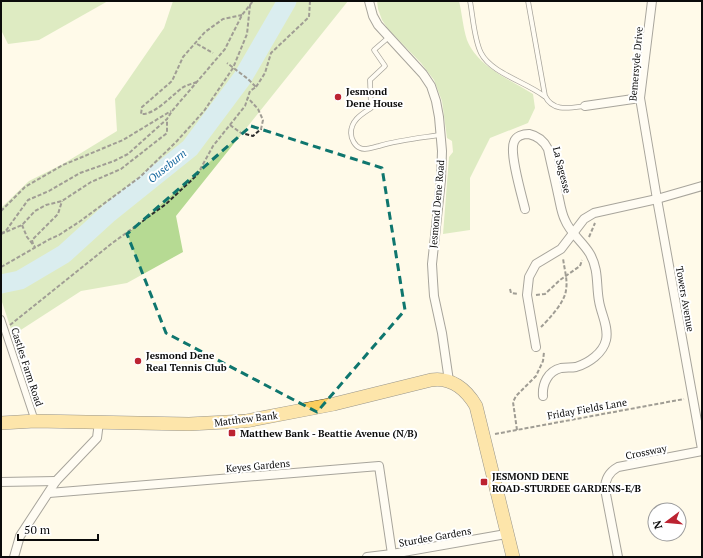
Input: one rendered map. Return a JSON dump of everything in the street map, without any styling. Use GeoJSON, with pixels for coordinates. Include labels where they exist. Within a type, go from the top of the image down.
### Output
{"type":"FeatureCollection","features":[{"type":"Feature","properties":{"kind":"main road","name":"Matthew Bank"},"geometry":{"type":"LineString","coordinates":[[1,423],[35,421],[189,424],[246,421],[334,404],[431,380],[437,379],[449,381]]}},
{"type":"Feature","properties":{"kind":"main road"},"geometry":{"type":"LineString","coordinates":[[449,381],[466,392],[476,406],[506,534],[513,557]]}},
{"type":"Feature","properties":{"kind":"street","name":"Jesmond Dene Road"},"geometry":{"type":"LineString","coordinates":[[369,1],[373,16],[378,25],[423,74],[431,86],[436,101],[441,135],[441,180],[433,252],[433,281],[434,296],[442,333],[449,381]]}},
{"type":"Feature","properties":{"kind":"street","name":"Bemersyde Drive"},"geometry":{"type":"LineString","coordinates":[[652,1],[640,98],[657,199]]}},
{"type":"Feature","properties":{"kind":"street"},"geometry":{"type":"LineString","coordinates":[[585,106],[640,98]]}},
{"type":"Feature","properties":{"kind":"street","name":"La Sagesse"},"geometry":{"type":"LineString","coordinates":[[525,210],[512,149],[516,139],[520,135],[525,134],[536,137],[545,144],[548,149],[565,221],[583,244],[594,262],[597,272],[598,299],[606,328],[606,337],[600,352],[585,363],[570,368],[562,368],[550,374],[543,385],[543,396]]}},
{"type":"Feature","properties":{"kind":"street"},"geometry":{"type":"LineString","coordinates":[[540,347],[526,295],[528,277],[532,268],[543,259],[561,249],[584,220],[594,212],[657,199],[702,186]]}},
{"type":"Feature","properties":{"kind":"street","name":"Towers Avenue"},"geometry":{"type":"LineString","coordinates":[[657,199],[702,450]]}},
{"type":"Feature","properties":{"kind":"street","name":"Castles Farm Road"},"geometry":{"type":"LineString","coordinates":[[1,319],[35,421]]}},
{"type":"Feature","properties":{"kind":"street"},"geometry":{"type":"LineString","coordinates":[[14,557],[20,536],[56,481],[97,438],[99,422]]}},
{"type":"Feature","properties":{"kind":"street","name":"Crossway"},"geometry":{"type":"LineString","coordinates":[[618,557],[605,489],[606,480],[611,472],[618,467],[702,450]]}},
{"type":"Feature","properties":{"kind":"street","name":"Keyes Gardens"},"geometry":{"type":"LineString","coordinates":[[49,493],[379,466],[392,554]]}},
{"type":"Feature","properties":{"kind":"street"},"geometry":{"type":"LineString","coordinates":[[1,482],[56,481]]}},
{"type":"Feature","properties":{"kind":"street","name":"Sturdee Gardens"},"geometry":{"type":"LineString","coordinates":[[367,557],[506,534]]}},
{"type":"Feature","properties":{"kind":"lane"},"geometry":{"type":"LineString","coordinates":[[470,1],[478,45],[487,62],[496,69],[534,88],[545,96]]}},
{"type":"Feature","properties":{"kind":"lane"},"geometry":{"type":"LineString","coordinates":[[528,1],[545,96],[548,101],[557,107],[585,106]]}},
{"type":"Feature","properties":{"kind":"lane"},"geometry":{"type":"LineString","coordinates":[[389,38],[374,50],[385,66],[370,80],[371,108],[356,118],[352,125],[350,134],[354,142],[360,148],[367,149],[393,142],[441,135]]}},
{"type":"Feature","properties":{"kind":"path"},"geometry":{"type":"LineString","coordinates":[[5,232],[28,200],[49,192],[80,173],[114,161],[128,154],[168,119],[172,111],[225,49],[242,15],[253,1]]}},
{"type":"Feature","properties":{"kind":"path"},"geometry":{"type":"LineString","coordinates":[[5,330],[111,244],[166,204],[196,175],[213,146],[244,106],[250,92],[256,87],[265,73],[271,53],[309,17],[310,1]]}},
{"type":"Feature","properties":{"kind":"path"},"geometry":{"type":"LineString","coordinates":[[1,267],[59,235],[140,177],[204,111],[233,68],[247,34],[250,5]]}},
{"type":"Feature","properties":{"kind":"path"},"geometry":{"type":"LineString","coordinates":[[197,82],[183,87],[164,104],[145,114],[141,114],[142,107],[172,81],[183,57],[205,32],[223,19],[242,15]]}},
{"type":"Feature","properties":{"kind":"path"},"geometry":{"type":"LineString","coordinates":[[196,44],[213,53]]}},
{"type":"Feature","properties":{"kind":"path"},"geometry":{"type":"LineString","coordinates":[[227,62],[256,87]]}},
{"type":"Feature","properties":{"kind":"path"},"geometry":{"type":"LineString","coordinates":[[230,125],[241,133],[253,136],[260,129],[263,120],[258,109],[248,98]]}},
{"type":"Feature","properties":{"kind":"path"},"geometry":{"type":"LineString","coordinates":[[1,212],[25,187],[30,184],[63,165],[123,140],[172,111]]}},
{"type":"Feature","properties":{"kind":"path"},"geometry":{"type":"LineString","coordinates":[[1,234],[22,225],[35,211],[46,205],[62,201],[91,182],[121,169],[167,133],[168,119]]}},
{"type":"Feature","properties":{"kind":"path"},"geometry":{"type":"LineString","coordinates":[[33,244],[32,240],[58,214],[62,201]]}},
{"type":"Feature","properties":{"kind":"path"},"geometry":{"type":"LineString","coordinates":[[583,244],[591,235],[596,222]]}},
{"type":"Feature","properties":{"kind":"path"},"geometry":{"type":"LineString","coordinates":[[22,225],[27,237],[35,247]]}},
{"type":"Feature","properties":{"kind":"path"},"geometry":{"type":"LineString","coordinates":[[536,324],[539,330],[563,299],[566,290],[561,249]]}},
{"type":"Feature","properties":{"kind":"path"},"geometry":{"type":"LineString","coordinates":[[510,289],[510,292],[526,295],[542,295],[580,266],[582,258]]}},
{"type":"Feature","properties":{"kind":"path"},"geometry":{"type":"LineString","coordinates":[[517,430],[512,402],[516,396],[531,383],[540,370],[543,361],[540,347]]}},
{"type":"Feature","properties":{"kind":"path","name":"Friday Fields Lane"},"geometry":{"type":"LineString","coordinates":[[483,436],[693,397]]}},
{"type":"Feature","properties":{"kind":"highlighted area"},"geometry":{"type":"Polygon","coordinates":[[[251,126],[382,168],[405,310],[317,412],[166,333],[127,234],[251,126]]]}},
{"type":"Feature","properties":{"kind":"green space"},"geometry":{"type":"Polygon","coordinates":[[[1,1],[108,1],[39,40],[8,44],[1,30],[1,1]]]}},
{"type":"Feature","properties":{"kind":"green space"},"geometry":{"type":"Polygon","coordinates":[[[173,1],[348,1],[176,216],[183,252],[127,283],[81,291],[13,335],[1,299],[1,208],[29,181],[63,164],[117,131],[115,99],[164,28],[173,1]]]}},
{"type":"Feature","properties":{"kind":"green space"},"geometry":{"type":"Polygon","coordinates":[[[377,1],[459,1],[467,40],[478,57],[495,72],[533,94],[535,108],[528,123],[490,138],[470,178],[470,230],[443,234],[449,157],[453,152],[452,141],[447,138],[442,101],[434,80],[421,63],[388,29],[382,20],[377,1]]]}},
{"type":"Feature","properties":{"kind":"waterway","name":"Ouseburn"},"geometry":{"type":"LineString","coordinates":[[1,284],[20,280],[64,254],[109,213],[190,148],[243,77],[287,1]]}},
{"type":"Feature","properties":{"kind":"place","name":"Jesmond Dene House"},"geometry":{"type":"Point","coordinates":[338,97]}},
{"type":"Feature","properties":{"kind":"place","name":"Jesmond Dene Real Tennis Club"},"geometry":{"type":"Point","coordinates":[138,361]}},
{"type":"Feature","properties":{"kind":"place","name":"Matthew Bank - Beattie Avenue (N/B)"},"geometry":{"type":"Point","coordinates":[232,433]}},
{"type":"Feature","properties":{"kind":"place","name":"JESMOND DENE ROAD-STURDEE GARDENS-E/B"},"geometry":{"type":"Point","coordinates":[484,482]}}]}
